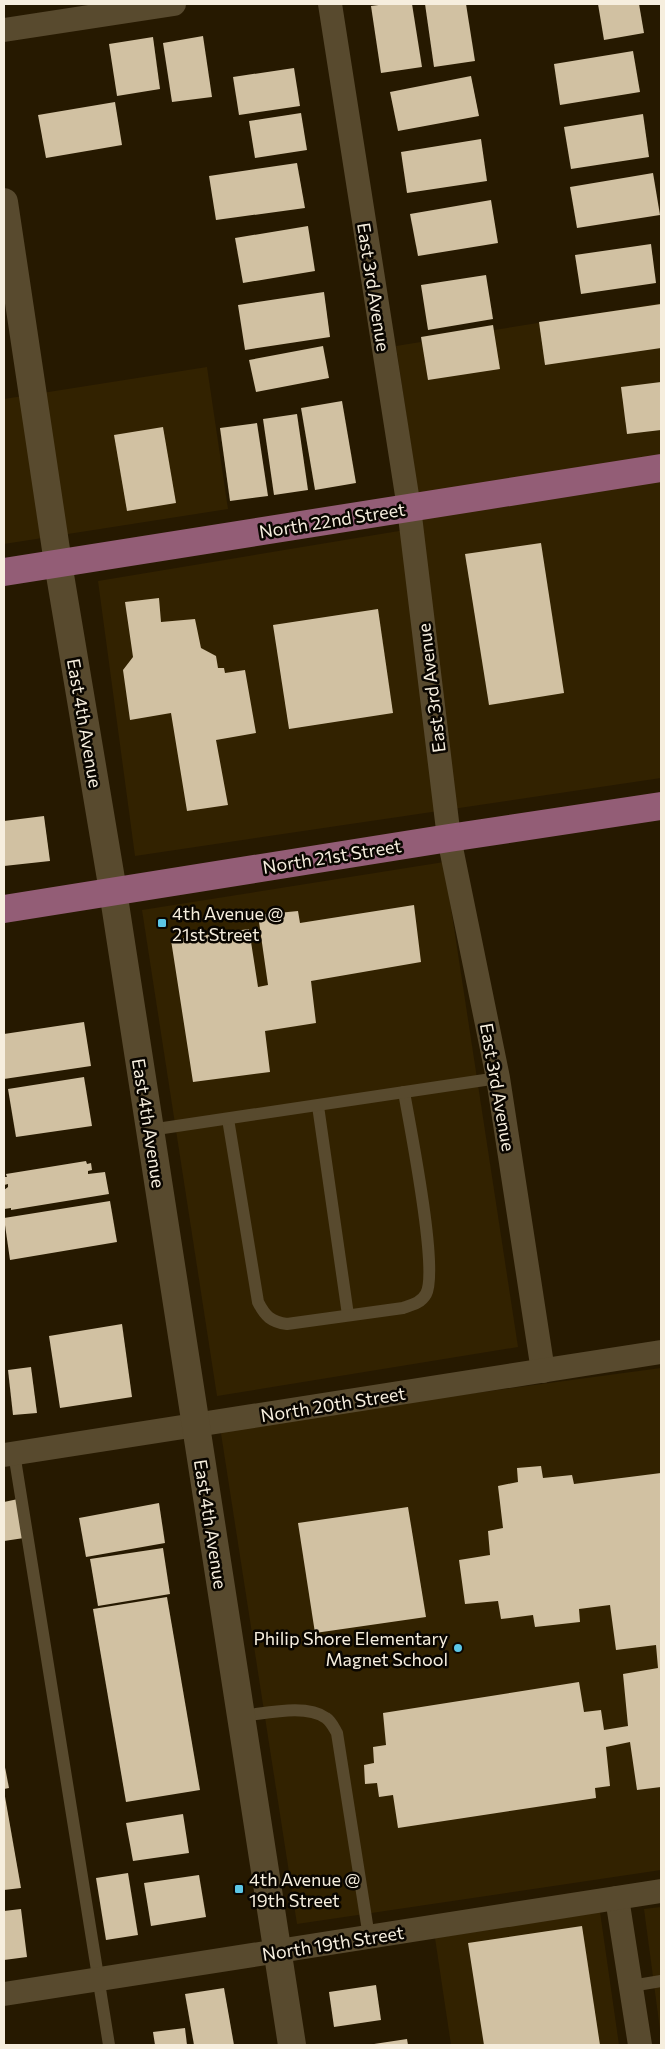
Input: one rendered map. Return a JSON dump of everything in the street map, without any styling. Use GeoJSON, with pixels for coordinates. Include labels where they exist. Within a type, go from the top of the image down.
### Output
{"type":"FeatureCollection","features":[{"type":"Feature","properties":{"kind":"main road","name":"North 22nd Street"},"geometry":{"type":"LineString","coordinates":[[4,572],[661,468]]}},
{"type":"Feature","properties":{"kind":"main road","name":"North 21st Street"},"geometry":{"type":"LineString","coordinates":[[4,909],[661,806]]}},
{"type":"Feature","properties":{"kind":"street"},"geometry":{"type":"LineString","coordinates":[[4,30],[174,4]]}},
{"type":"Feature","properties":{"kind":"street","name":"East 3rd Avenue"},"geometry":{"type":"LineString","coordinates":[[330,4],[409,508],[449,838],[498,1078],[544,1371]]}},
{"type":"Feature","properties":{"kind":"street","name":"East 4th Avenue"},"geometry":{"type":"LineString","coordinates":[[4,202],[58,563],[113,891],[292,2045]]}},
{"type":"Feature","properties":{"kind":"street","name":"North 20th Street"},"geometry":{"type":"LineString","coordinates":[[9,1454],[661,1352]]}},
{"type":"Feature","properties":{"kind":"street","name":"North 19th Street"},"geometry":{"type":"LineString","coordinates":[[4,1994],[661,1891]]}},
{"type":"Feature","properties":{"kind":"street"},"geometry":{"type":"LineString","coordinates":[[617,1898],[640,2045]]}},
{"type":"Feature","properties":{"kind":"lane"},"geometry":{"type":"LineString","coordinates":[[150,1130],[498,1078]]}},
{"type":"Feature","properties":{"kind":"lane"},"geometry":{"type":"LineString","coordinates":[[228,1119],[258,1302],[265,1315],[275,1322],[286,1324],[403,1308],[416,1304],[426,1294],[430,1261],[404,1092]]}},
{"type":"Feature","properties":{"kind":"lane"},"geometry":{"type":"LineString","coordinates":[[318,1106],[348,1316]]}},
{"type":"Feature","properties":{"kind":"lane"},"geometry":{"type":"LineString","coordinates":[[9,1454],[109,2045]]}},
{"type":"Feature","properties":{"kind":"lane"},"geometry":{"type":"LineString","coordinates":[[241,1716],[292,1710],[314,1712],[327,1718],[338,1733],[369,1937]]}},
{"type":"Feature","properties":{"kind":"lane"},"geometry":{"type":"LineString","coordinates":[[631,1986],[661,1981]]}},
{"type":"Feature","properties":{"kind":"shaded area"},"geometry":{"type":"Polygon","coordinates":[[[661,303],[661,778],[135,856],[98,581],[423,527],[396,346],[661,303]]]}},
{"type":"Feature","properties":{"kind":"shaded area"},"geometry":{"type":"Polygon","coordinates":[[[207,367],[228,509],[4,544],[4,399],[207,367]]]}},
{"type":"Feature","properties":{"kind":"shaded area"},"geometry":{"type":"Polygon","coordinates":[[[444,862],[518,1347],[217,1396],[142,910],[444,862]]]}},
{"type":"Feature","properties":{"kind":"shaded area","name":"Philip Shore Elementary Magnet School"},"geometry":{"type":"Polygon","coordinates":[[[661,1368],[661,1870],[297,1924],[220,1427],[661,1368]]]}},
{"type":"Feature","properties":{"kind":"shaded area"},"geometry":{"type":"Polygon","coordinates":[[[661,1907],[661,2037],[644,1909],[661,1907]]]}},
{"type":"Feature","properties":{"kind":"shaded area"},"geometry":{"type":"Polygon","coordinates":[[[600,1912],[619,2045],[451,2045],[435,1938],[600,1912]]]}},
{"type":"Feature","properties":{"kind":"building"},"geometry":{"type":"Polygon","coordinates":[[[412,4],[422,67],[381,73],[371,6],[412,4]]]}},
{"type":"Feature","properties":{"kind":"building"},"geometry":{"type":"Polygon","coordinates":[[[425,4],[466,4],[475,61],[434,67],[425,4]]]}},
{"type":"Feature","properties":{"kind":"building"},"geometry":{"type":"Polygon","coordinates":[[[598,4],[639,4],[644,33],[604,40],[598,4]]]}},
{"type":"Feature","properties":{"kind":"building"},"geometry":{"type":"Polygon","coordinates":[[[203,36],[212,97],[172,102],[163,43],[203,36]]]}},
{"type":"Feature","properties":{"kind":"building"},"geometry":{"type":"Polygon","coordinates":[[[153,37],[160,89],[117,96],[109,44],[153,37]]]}},
{"type":"Feature","properties":{"kind":"building"},"geometry":{"type":"Polygon","coordinates":[[[633,51],[640,92],[560,105],[554,64],[633,51]]]}},
{"type":"Feature","properties":{"kind":"building"},"geometry":{"type":"Polygon","coordinates":[[[294,68],[300,106],[239,115],[233,77],[294,68]]]}},
{"type":"Feature","properties":{"kind":"building"},"geometry":{"type":"Polygon","coordinates":[[[471,76],[479,116],[398,131],[390,92],[471,76]]]}},
{"type":"Feature","properties":{"kind":"building"},"geometry":{"type":"Polygon","coordinates":[[[115,102],[122,145],[46,158],[38,115],[115,102]]]}},
{"type":"Feature","properties":{"kind":"building"},"geometry":{"type":"Polygon","coordinates":[[[301,113],[307,150],[255,158],[249,121],[301,113]]]}},
{"type":"Feature","properties":{"kind":"building"},"geometry":{"type":"Polygon","coordinates":[[[643,114],[649,157],[571,169],[564,127],[643,114]]]}},
{"type":"Feature","properties":{"kind":"building"},"geometry":{"type":"Polygon","coordinates":[[[481,139],[487,181],[407,193],[401,152],[481,139]]]}},
{"type":"Feature","properties":{"kind":"building"},"geometry":{"type":"Polygon","coordinates":[[[297,163],[305,208],[216,220],[209,176],[297,163]]]}},
{"type":"Feature","properties":{"kind":"building"},"geometry":{"type":"Polygon","coordinates":[[[653,173],[660,215],[577,228],[570,187],[653,173]]]}},
{"type":"Feature","properties":{"kind":"building"},"geometry":{"type":"Polygon","coordinates":[[[491,200],[498,243],[418,256],[410,214],[491,200]]]}},
{"type":"Feature","properties":{"kind":"building"},"geometry":{"type":"Polygon","coordinates":[[[308,226],[315,271],[243,283],[235,238],[308,226]]]}},
{"type":"Feature","properties":{"kind":"building"},"geometry":{"type":"Polygon","coordinates":[[[651,244],[656,283],[581,294],[575,255],[651,244]]]}},
{"type":"Feature","properties":{"kind":"building"},"geometry":{"type":"Polygon","coordinates":[[[486,275],[493,319],[428,330],[421,285],[486,275]]]}},
{"type":"Feature","properties":{"kind":"building"},"geometry":{"type":"Polygon","coordinates":[[[324,292],[330,337],[245,350],[238,305],[324,292]]]}},
{"type":"Feature","properties":{"kind":"building"},"geometry":{"type":"Polygon","coordinates":[[[661,304],[661,348],[545,365],[539,322],[661,304]]]}},
{"type":"Feature","properties":{"kind":"building"},"geometry":{"type":"Polygon","coordinates":[[[493,325],[500,369],[428,380],[421,337],[493,325]]]}},
{"type":"Feature","properties":{"kind":"building"},"geometry":{"type":"Polygon","coordinates":[[[323,346],[329,378],[256,392],[249,360],[323,346]]]}},
{"type":"Feature","properties":{"kind":"building"},"geometry":{"type":"Polygon","coordinates":[[[661,382],[661,430],[627,434],[621,387],[661,382]]]}},
{"type":"Feature","properties":{"kind":"building"},"geometry":{"type":"Polygon","coordinates":[[[342,401],[356,483],[315,490],[301,408],[342,401]]]}},
{"type":"Feature","properties":{"kind":"building"},"geometry":{"type":"Polygon","coordinates":[[[297,414],[308,490],[274,495],[263,419],[297,414]]]}},
{"type":"Feature","properties":{"kind":"building"},"geometry":{"type":"Polygon","coordinates":[[[257,423],[268,496],[230,501],[220,428],[257,423]]]}},
{"type":"Feature","properties":{"kind":"building"},"geometry":{"type":"Polygon","coordinates":[[[163,427],[176,503],[127,511],[114,435],[163,427]]]}},
{"type":"Feature","properties":{"kind":"building"},"geometry":{"type":"Polygon","coordinates":[[[541,543],[564,693],[489,705],[465,554],[541,543]]]}},
{"type":"Feature","properties":{"kind":"building"},"geometry":{"type":"Polygon","coordinates":[[[159,598],[161,622],[195,619],[201,648],[216,656],[218,668],[224,668],[225,673],[245,670],[256,733],[216,740],[228,805],[187,811],[171,713],[130,720],[123,670],[133,657],[125,602],[159,598]]]}},
{"type":"Feature","properties":{"kind":"building"},"geometry":{"type":"Polygon","coordinates":[[[378,609],[393,713],[289,729],[273,625],[378,609]]]}},
{"type":"Feature","properties":{"kind":"building"},"geometry":{"type":"Polygon","coordinates":[[[44,816],[50,861],[4,866],[4,821],[44,816]]]}},
{"type":"Feature","properties":{"kind":"building"},"geometry":{"type":"Polygon","coordinates":[[[414,905],[421,962],[311,981],[316,1023],[265,1031],[270,1072],[193,1082],[171,940],[249,929],[258,987],[268,985],[258,915],[298,911],[300,923],[414,905]]]}},
{"type":"Feature","properties":{"kind":"building"},"geometry":{"type":"Polygon","coordinates":[[[84,1022],[91,1066],[4,1079],[4,1034],[84,1022]]]}},
{"type":"Feature","properties":{"kind":"building"},"geometry":{"type":"Polygon","coordinates":[[[84,1077],[92,1126],[16,1137],[8,1089],[84,1077]]]}},
{"type":"Feature","properties":{"kind":"building"},"geometry":{"type":"Polygon","coordinates":[[[86,1161],[87,1164],[91,1163],[92,1170],[88,1171],[88,1174],[105,1172],[109,1194],[11,1210],[11,1208],[4,1209],[4,1190],[8,1187],[8,1184],[4,1185],[4,1177],[7,1177],[6,1174],[86,1161]]]}},
{"type":"Feature","properties":{"kind":"building"},"geometry":{"type":"Polygon","coordinates":[[[110,1201],[117,1242],[10,1260],[4,1218],[110,1201]]]}},
{"type":"Feature","properties":{"kind":"building"},"geometry":{"type":"Polygon","coordinates":[[[122,1324],[132,1397],[60,1408],[49,1336],[122,1324]]]}},
{"type":"Feature","properties":{"kind":"building"},"geometry":{"type":"Polygon","coordinates":[[[31,1367],[37,1413],[13,1415],[8,1370],[31,1367]]]}},
{"type":"Feature","properties":{"kind":"building"},"geometry":{"type":"Polygon","coordinates":[[[541,1466],[543,1478],[572,1475],[574,1484],[661,1473],[661,1787],[637,1790],[630,1742],[606,1747],[610,1786],[595,1788],[596,1798],[398,1828],[393,1795],[379,1797],[377,1783],[365,1784],[364,1765],[374,1763],[373,1747],[386,1745],[383,1713],[579,1682],[584,1712],[601,1710],[604,1730],[628,1726],[623,1674],[658,1668],[656,1645],[616,1650],[610,1605],[579,1609],[580,1622],[535,1627],[533,1615],[501,1619],[498,1601],[465,1604],[459,1560],[490,1555],[488,1531],[503,1528],[498,1486],[518,1482],[517,1468],[541,1466]]]}},
{"type":"Feature","properties":{"kind":"building"},"geometry":{"type":"Polygon","coordinates":[[[18,1499],[24,1538],[4,1541],[4,1502],[18,1499]]]}},
{"type":"Feature","properties":{"kind":"building"},"geometry":{"type":"Polygon","coordinates":[[[159,1503],[165,1543],[86,1557],[79,1518],[159,1503]]]}},
{"type":"Feature","properties":{"kind":"building"},"geometry":{"type":"Polygon","coordinates":[[[408,1507],[426,1617],[315,1633],[298,1523],[408,1507]]]}},
{"type":"Feature","properties":{"kind":"building"},"geometry":{"type":"Polygon","coordinates":[[[163,1548],[170,1594],[98,1606],[90,1559],[163,1548]]]}},
{"type":"Feature","properties":{"kind":"building"},"geometry":{"type":"Polygon","coordinates":[[[167,1597],[200,1790],[126,1802],[93,1609],[167,1597]]]}},
{"type":"Feature","properties":{"kind":"building"},"geometry":{"type":"Polygon","coordinates":[[[4,1762],[9,1788],[4,1789],[4,1762]]]}},
{"type":"Feature","properties":{"kind":"building"},"geometry":{"type":"Polygon","coordinates":[[[4,1791],[21,1888],[4,1890],[4,1791]]]}},
{"type":"Feature","properties":{"kind":"building"},"geometry":{"type":"Polygon","coordinates":[[[183,1814],[189,1853],[133,1861],[126,1823],[183,1814]]]}},
{"type":"Feature","properties":{"kind":"building"},"geometry":{"type":"Polygon","coordinates":[[[128,1873],[138,1935],[106,1940],[96,1878],[128,1873]]]}},
{"type":"Feature","properties":{"kind":"building"},"geometry":{"type":"Polygon","coordinates":[[[199,1875],[206,1917],[151,1926],[144,1883],[199,1875]]]}},
{"type":"Feature","properties":{"kind":"building"},"geometry":{"type":"Polygon","coordinates":[[[21,1909],[27,1957],[4,1960],[4,1911],[21,1909]]]}},
{"type":"Feature","properties":{"kind":"building"},"geometry":{"type":"Polygon","coordinates":[[[582,1926],[600,2045],[484,2045],[468,1943],[582,1926]]]}},
{"type":"Feature","properties":{"kind":"building"},"geometry":{"type":"Polygon","coordinates":[[[376,1985],[381,2020],[334,2027],[329,1992],[376,1985]]]}},
{"type":"Feature","properties":{"kind":"building"},"geometry":{"type":"Polygon","coordinates":[[[224,1988],[234,2045],[194,2045],[185,1994],[224,1988]]]}},
{"type":"Feature","properties":{"kind":"building"},"geometry":{"type":"Polygon","coordinates":[[[185,2028],[187,2045],[155,2045],[153,2032],[185,2028]]]}},
{"type":"Feature","properties":{"kind":"building"},"geometry":{"type":"Polygon","coordinates":[[[407,2039],[408,2045],[374,2045],[374,2044],[407,2039]]]}},
{"type":"Feature","properties":{"kind":"place","name":"4th Avenue @ 21st Street"},"geometry":{"type":"Point","coordinates":[162,923]}},
{"type":"Feature","properties":{"kind":"place","name":"Philip Shore Elementary Magnet School"},"geometry":{"type":"Point","coordinates":[458,1648]}},
{"type":"Feature","properties":{"kind":"place","name":"4th Avenue @ 19th Street"},"geometry":{"type":"Point","coordinates":[239,1889]}}]}
